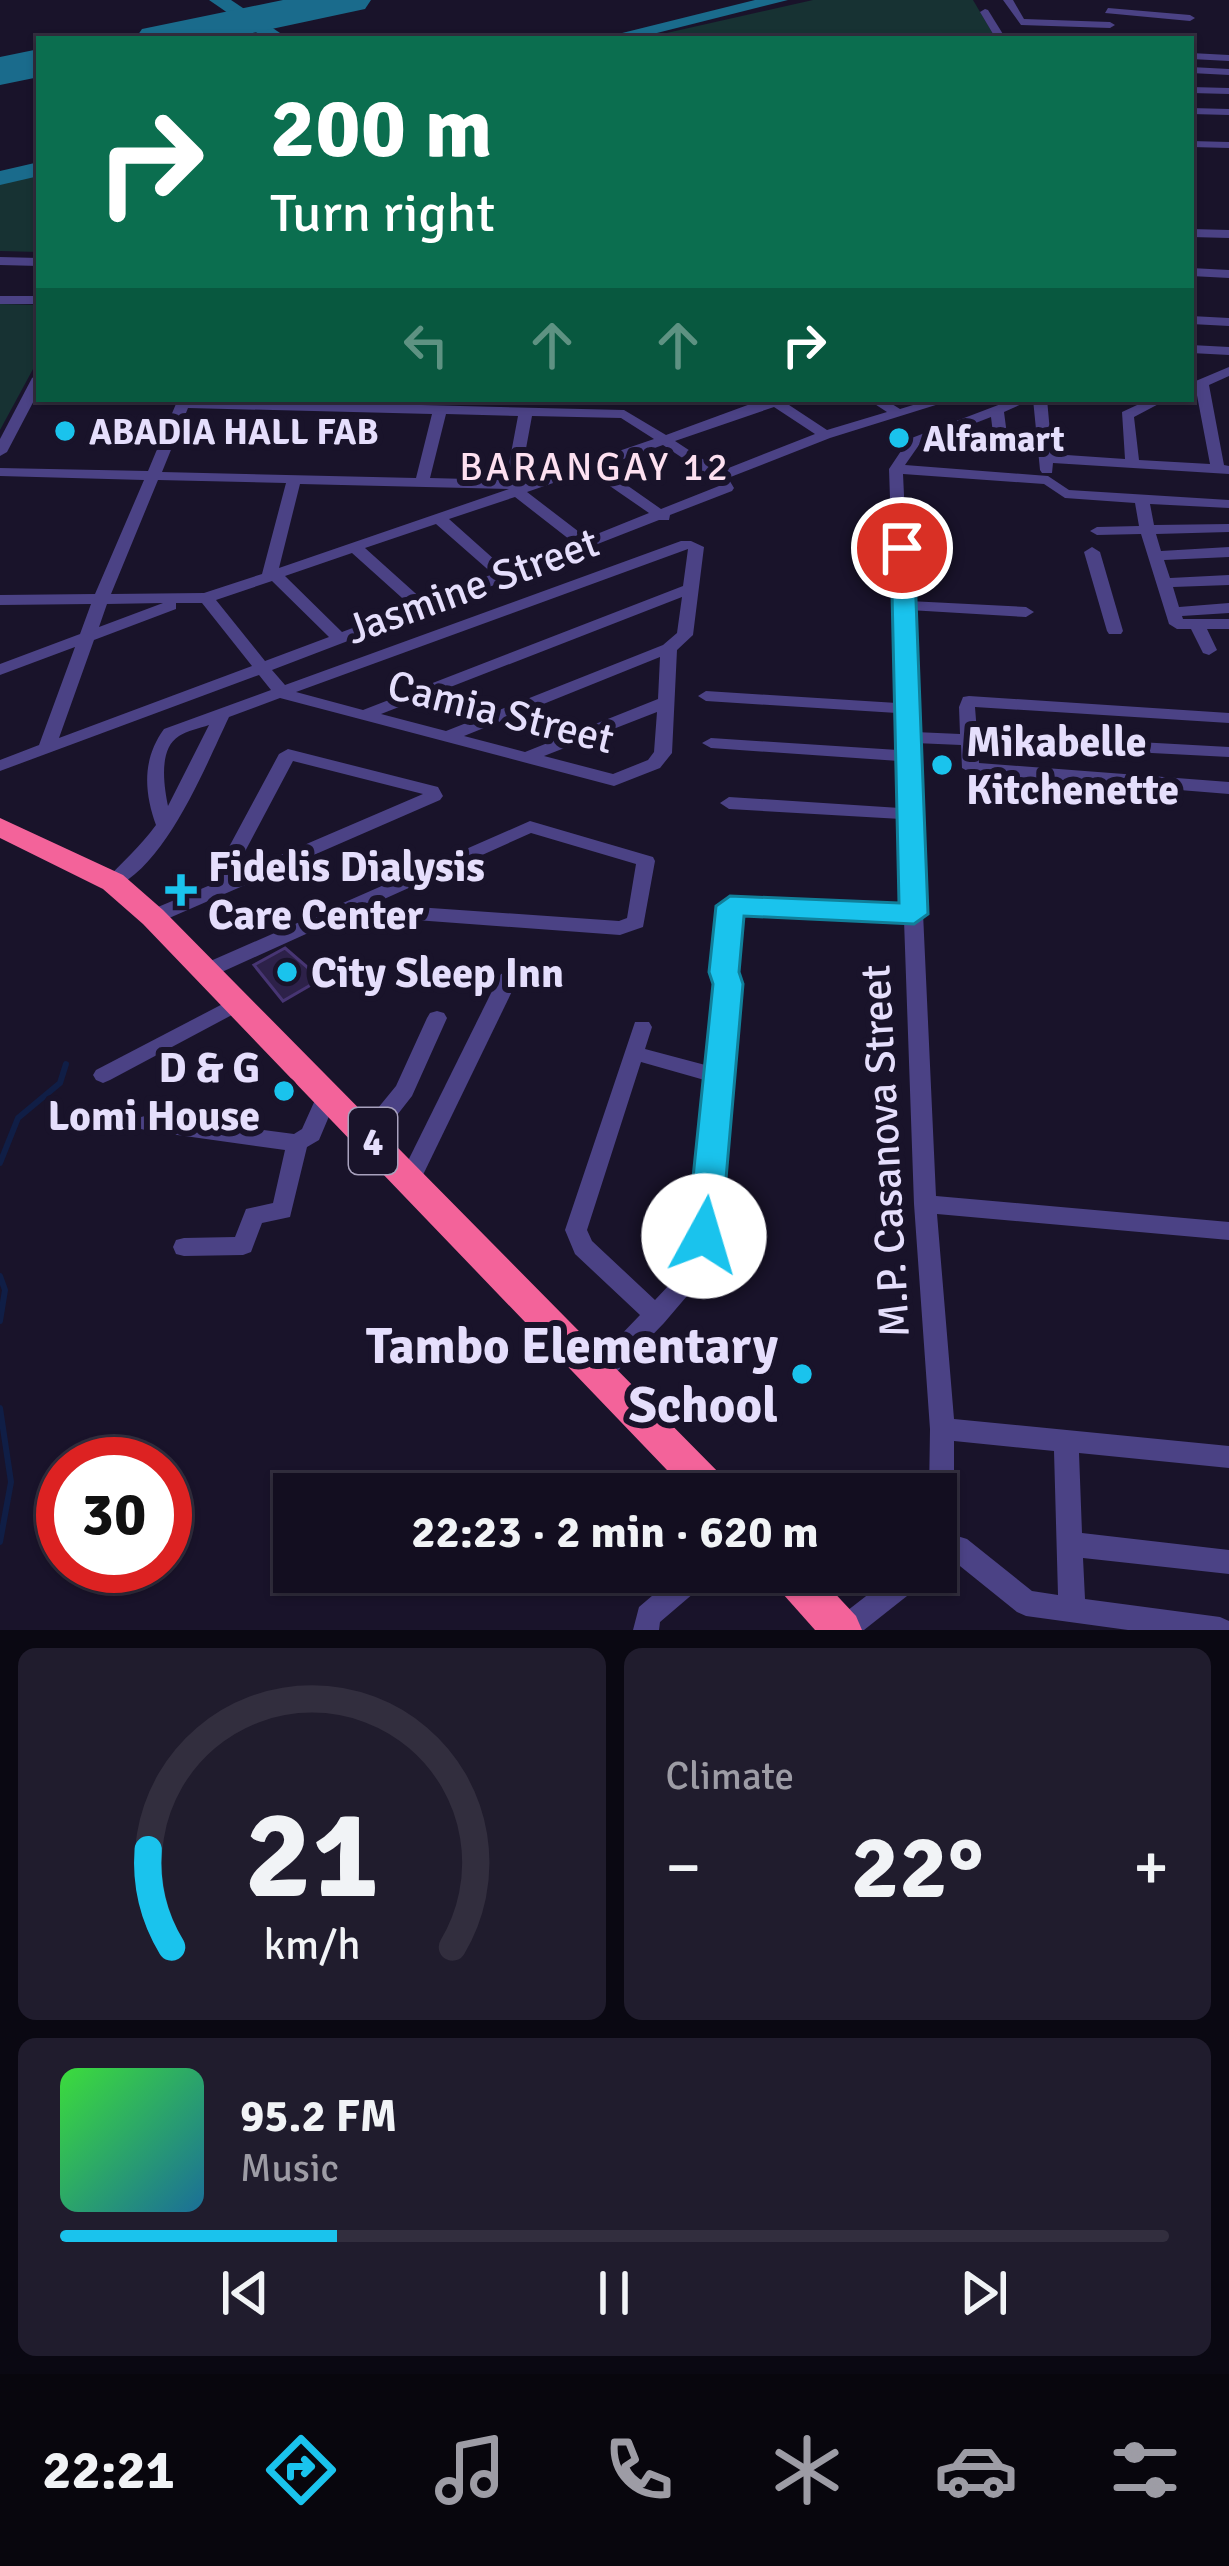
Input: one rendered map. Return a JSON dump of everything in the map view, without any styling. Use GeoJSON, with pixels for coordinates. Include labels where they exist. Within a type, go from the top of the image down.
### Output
{"type":"FeatureCollection","features":[{"type":"Feature","properties":{"kind":"highway","name":"4"},"geometry":{"type":"LineString","coordinates":[[0,827],[113,882],[153,917],[695,1473]]}},
{"type":"Feature","properties":{"kind":"highway"},"geometry":{"type":"LineString","coordinates":[[808,1593],[842,1630]]}},
{"type":"Feature","properties":{"kind":"street"},"geometry":{"type":"LineString","coordinates":[[1010,5],[1021,22],[1108,12],[1192,16]]}},
{"type":"Feature","properties":{"kind":"street"},"geometry":{"type":"LineString","coordinates":[[985,12],[999,36]]}},
{"type":"Feature","properties":{"kind":"street"},"geometry":{"type":"LineString","coordinates":[[1194,50],[1224,57]]}},
{"type":"Feature","properties":{"kind":"street"},"geometry":{"type":"LineString","coordinates":[[1194,70],[1229,72]]}},
{"type":"Feature","properties":{"kind":"street"},"geometry":{"type":"LineString","coordinates":[[1194,90],[1229,91]]}},
{"type":"Feature","properties":{"kind":"street"},"geometry":{"type":"LineString","coordinates":[[1194,111],[1229,112]]}},
{"type":"Feature","properties":{"kind":"street"},"geometry":{"type":"LineString","coordinates":[[1194,143],[1229,145]]}},
{"type":"Feature","properties":{"kind":"street"},"geometry":{"type":"LineString","coordinates":[[1194,233],[1225,234],[1220,218]]}},
{"type":"Feature","properties":{"kind":"street"},"geometry":{"type":"LineString","coordinates":[[0,261],[36,262]]}},
{"type":"Feature","properties":{"kind":"street"},"geometry":{"type":"LineString","coordinates":[[1194,268],[1229,265]]}},
{"type":"Feature","properties":{"kind":"street"},"geometry":{"type":"LineString","coordinates":[[1194,268],[1229,274]]}},
{"type":"Feature","properties":{"kind":"street"},"geometry":{"type":"LineString","coordinates":[[0,300],[36,300]]}},
{"type":"Feature","properties":{"kind":"street"},"geometry":{"type":"LineString","coordinates":[[1194,320],[1229,322]]}},
{"type":"Feature","properties":{"kind":"street"},"geometry":{"type":"LineString","coordinates":[[1194,350],[1229,351]]}},
{"type":"Feature","properties":{"kind":"street"},"geometry":{"type":"LineString","coordinates":[[1046,458],[1223,469],[1197,386],[1229,371]]}},
{"type":"Feature","properties":{"kind":"street"},"geometry":{"type":"LineString","coordinates":[[0,452],[36,384]]}},
{"type":"Feature","properties":{"kind":"street"},"geometry":{"type":"LineString","coordinates":[[0,766],[46,749],[261,669],[341,638],[506,578],[724,493],[720,476],[624,407],[526,412],[480,405],[440,411],[184,402],[100,602],[46,749]]}},
{"type":"Feature","properties":{"kind":"street"},"geometry":{"type":"LineString","coordinates":[[0,472],[515,488],[592,468],[772,402]]}},
{"type":"Feature","properties":{"kind":"street"},"geometry":{"type":"LineString","coordinates":[[780,402],[825,435]]}},
{"type":"Feature","properties":{"kind":"street"},"geometry":{"type":"LineString","coordinates":[[879,402],[896,412]]}},
{"type":"Feature","properties":{"kind":"street"},"geometry":{"type":"LineString","coordinates":[[720,476],[825,435],[936,402]]}},
{"type":"Feature","properties":{"kind":"street"},"geometry":{"type":"LineString","coordinates":[[1018,402],[914,442],[896,469],[1048,480],[1065,494],[1229,504]]}},
{"type":"Feature","properties":{"kind":"street"},"geometry":{"type":"LineString","coordinates":[[1040,402],[1048,480]]}},
{"type":"Feature","properties":{"kind":"street"},"geometry":{"type":"LineString","coordinates":[[1132,463],[1127,415],[1155,402]]}},
{"type":"Feature","properties":{"kind":"street"},"geometry":{"type":"LineString","coordinates":[[998,410],[1002,450]]}},
{"type":"Feature","properties":{"kind":"street"},"geometry":{"type":"LineString","coordinates":[[422,482],[440,411]]}},
{"type":"Feature","properties":{"kind":"street"},"geometry":{"type":"LineString","coordinates":[[515,488],[526,412]]}},
{"type":"Feature","properties":{"kind":"street"},"geometry":{"type":"LineString","coordinates":[[592,468],[664,517]]}},
{"type":"Feature","properties":{"kind":"street","name":"M.P. Casanova Street"},"geometry":{"type":"LineString","coordinates":[[896,469],[940,1473]]}},
{"type":"Feature","properties":{"kind":"street"},"geometry":{"type":"LineString","coordinates":[[272,576],[295,479]]}},
{"type":"Feature","properties":{"kind":"street"},"geometry":{"type":"LineString","coordinates":[[475,484],[485,503]]}},
{"type":"Feature","properties":{"kind":"street"},"geometry":{"type":"LineString","coordinates":[[0,600],[180,602],[206,598],[441,520],[515,488]]}},
{"type":"Feature","properties":{"kind":"street"},"geometry":{"type":"LineString","coordinates":[[515,488],[588,546]]}},
{"type":"Feature","properties":{"kind":"street"},"geometry":{"type":"LineString","coordinates":[[1142,499],[1154,556],[1177,624],[1229,624]]}},
{"type":"Feature","properties":{"kind":"street"},"geometry":{"type":"LineString","coordinates":[[441,520],[506,578]]}},
{"type":"Feature","properties":{"kind":"street"},"geometry":{"type":"LineString","coordinates":[[1114,631],[1095,535],[1229,528]]}},
{"type":"Feature","properties":{"kind":"street","name":"Jasmine Street"},"geometry":{"type":"LineString","coordinates":[[165,826],[154,800],[162,742],[222,715],[686,544],[696,547],[691,588]]}},
{"type":"Feature","properties":{"kind":"street"},"geometry":{"type":"LineString","coordinates":[[356,548],[422,608]]}},
{"type":"Feature","properties":{"kind":"street"},"geometry":{"type":"LineString","coordinates":[[1154,556],[1229,553]]}},
{"type":"Feature","properties":{"kind":"street"},"geometry":{"type":"LineString","coordinates":[[272,576],[341,638]]}},
{"type":"Feature","properties":{"kind":"street"},"geometry":{"type":"LineString","coordinates":[[1164,583],[1229,580]]}},
{"type":"Feature","properties":{"kind":"street"},"geometry":{"type":"LineString","coordinates":[[364,715],[691,588]]}},
{"type":"Feature","properties":{"kind":"street","name":"Camia Street"},"geometry":{"type":"LineString","coordinates":[[283,694],[597,778],[628,777],[663,753],[669,648],[685,635],[691,588]]}},
{"type":"Feature","properties":{"kind":"street"},"geometry":{"type":"LineString","coordinates":[[206,598],[283,694]]}},
{"type":"Feature","properties":{"kind":"street"},"geometry":{"type":"LineString","coordinates":[[0,670],[180,602]]}},
{"type":"Feature","properties":{"kind":"street"},"geometry":{"type":"LineString","coordinates":[[904,605],[1026,612]]}},
{"type":"Feature","properties":{"kind":"street"},"geometry":{"type":"LineString","coordinates":[[1174,612],[1229,608]]}},
{"type":"Feature","properties":{"kind":"street"},"geometry":{"type":"LineString","coordinates":[[1198,626],[1209,650]]}},
{"type":"Feature","properties":{"kind":"street"},"geometry":{"type":"LineString","coordinates":[[446,737],[669,648]]}},
{"type":"Feature","properties":{"kind":"street"},"geometry":{"type":"LineString","coordinates":[[706,696],[909,733],[1229,752]]}},
{"type":"Feature","properties":{"kind":"street"},"geometry":{"type":"LineString","coordinates":[[1229,718],[969,701],[968,737],[971,768],[1229,788]]}},
{"type":"Feature","properties":{"kind":"street"},"geometry":{"type":"LineString","coordinates":[[526,758],[666,702]]}},
{"type":"Feature","properties":{"kind":"street"},"geometry":{"type":"LineString","coordinates":[[113,882],[138,862],[165,826],[222,715]]}},
{"type":"Feature","properties":{"kind":"street"},"geometry":{"type":"LineString","coordinates":[[711,742],[909,733]]}},
{"type":"Feature","properties":{"kind":"street"},"geometry":{"type":"LineString","coordinates":[[153,917],[434,793],[288,754],[217,887]]}},
{"type":"Feature","properties":{"kind":"street"},"geometry":{"type":"LineString","coordinates":[[729,803],[911,814]]}},
{"type":"Feature","properties":{"kind":"street"},"geometry":{"type":"LineString","coordinates":[[206,971],[530,827],[646,861],[636,922],[620,928],[349,909]]}},
{"type":"Feature","properties":{"kind":"street"},"geometry":{"type":"LineString","coordinates":[[598,1375],[699,1269],[728,984],[724,972],[730,906],[914,914]]}},
{"type":"Feature","properties":{"kind":"street"},"geometry":{"type":"LineString","coordinates":[[410,1179],[426,1156],[508,979]]}},
{"type":"Feature","properties":{"kind":"street"},"geometry":{"type":"LineString","coordinates":[[103,1075],[238,1003]]}},
{"type":"Feature","properties":{"kind":"street"},"geometry":{"type":"LineString","coordinates":[[368,1136],[405,1090],[437,1018]]}},
{"type":"Feature","properties":{"kind":"street"},"geometry":{"type":"LineString","coordinates":[[642,1028],[576,1231],[583,1247],[656,1316]]}},
{"type":"Feature","properties":{"kind":"street"},"geometry":{"type":"LineString","coordinates":[[634,1053],[716,1076]]}},
{"type":"Feature","properties":{"kind":"street"},"geometry":{"type":"LineString","coordinates":[[149,1123],[297,1143],[311,1134],[327,1095]]}},
{"type":"Feature","properties":{"kind":"street"},"geometry":{"type":"LineString","coordinates":[[184,1247],[243,1246],[259,1211],[283,1210],[297,1143]]}},
{"type":"Feature","properties":{"kind":"street"},"geometry":{"type":"LineString","coordinates":[[925,1204],[1229,1231]]}},
{"type":"Feature","properties":{"kind":"street"},"geometry":{"type":"LineString","coordinates":[[942,1429],[1229,1456]]}},
{"type":"Feature","properties":{"kind":"street"},"geometry":{"type":"LineString","coordinates":[[1066,1442],[1072,1609]]}},
{"type":"Feature","properties":{"kind":"street"},"geometry":{"type":"LineString","coordinates":[[1069,1544],[1229,1562]]}},
{"type":"Feature","properties":{"kind":"street"},"geometry":{"type":"LineString","coordinates":[[957,1548],[1026,1603],[1220,1630]]}},
{"type":"Feature","properties":{"kind":"street"},"geometry":{"type":"LineString","coordinates":[[646,1630],[648,1616],[675,1593]]}},
{"type":"Feature","properties":{"kind":"street"},"geometry":{"type":"LineString","coordinates":[[842,1630],[890,1593]]}},
{"type":"Feature","properties":{"kind":"green space"},"geometry":{"type":"Polygon","coordinates":[[[813,0],[973,0],[994,36],[653,36],[813,0]]]}},
{"type":"Feature","properties":{"kind":"green space"},"geometry":{"type":"Polygon","coordinates":[[[36,176],[36,252],[0,251],[0,184],[36,176]]]}},
{"type":"Feature","properties":{"kind":"green space"},"geometry":{"type":"Polygon","coordinates":[[[0,304],[36,305],[36,364],[0,430],[0,304]]]}},
{"type":"Feature","properties":{"kind":"building","name":"City Sleep Inn"},"geometry":{"type":"Polygon","coordinates":[[[285,948],[321,979],[283,1001],[254,965],[285,948]]]}},
{"type":"Feature","properties":{"kind":"waterway"},"geometry":{"type":"LineString","coordinates":[[0,1163],[18,1118],[60,1083],[66,1064]]}},
{"type":"Feature","properties":{"kind":"waterway"},"geometry":{"type":"LineString","coordinates":[[0,1276],[5,1290],[0,1321]]}},
{"type":"Feature","properties":{"kind":"waterway"},"geometry":{"type":"LineString","coordinates":[[0,1408],[11,1482],[0,1542]]}},
{"type":"Feature","properties":{"kind":"taxiway"},"geometry":{"type":"LineString","coordinates":[[218,0],[274,36]]}},
{"type":"Feature","properties":{"kind":"taxiway"},"geometry":{"type":"LineString","coordinates":[[621,36],[779,0]]}},
{"type":"Feature","properties":{"kind":"taxiway"},"geometry":{"type":"LineString","coordinates":[[0,178],[36,170]]}},
{"type":"Feature","properties":{"kind":"runway"},"geometry":{"type":"LineString","coordinates":[[173,36],[349,0]]}},
{"type":"Feature","properties":{"kind":"runway"},"geometry":{"type":"LineString","coordinates":[[0,71],[36,64]]}},
{"type":"Feature","properties":{"kind":"place","name":"ABADIA HALL FAB"},"geometry":{"type":"Point","coordinates":[65,431]}},
{"type":"Feature","properties":{"kind":"place","name":"Alfamart"},"geometry":{"type":"Point","coordinates":[899,438]}},
{"type":"Feature","properties":{"kind":"place","name":"Mikabelle Kitchenette"},"geometry":{"type":"Point","coordinates":[942,765]}},
{"type":"Feature","properties":{"kind":"place","name":"Fidelis Dialysis Care Center"},"geometry":{"type":"Point","coordinates":[181,890]}},
{"type":"Feature","properties":{"kind":"place","name":"City Sleep Inn"},"geometry":{"type":"Point","coordinates":[287,972]}},
{"type":"Feature","properties":{"kind":"place","name":"D & G Lomi House"},"geometry":{"type":"Point","coordinates":[284,1091]}},
{"type":"Feature","properties":{"kind":"place","name":"Tambo Elementary School"},"geometry":{"type":"Point","coordinates":[802,1374]}},
{"type":"Feature","properties":{"kind":"district","name":"BARANGAY 12"},"geometry":{"type":"Point","coordinates":[595,466]}},
{"type":"Feature","properties":{"kind":"route"},"geometry":{"type":"LineString","coordinates":[[704,1236],[728,984],[724,972],[730,906],[914,914],[902,548]]}}]}
